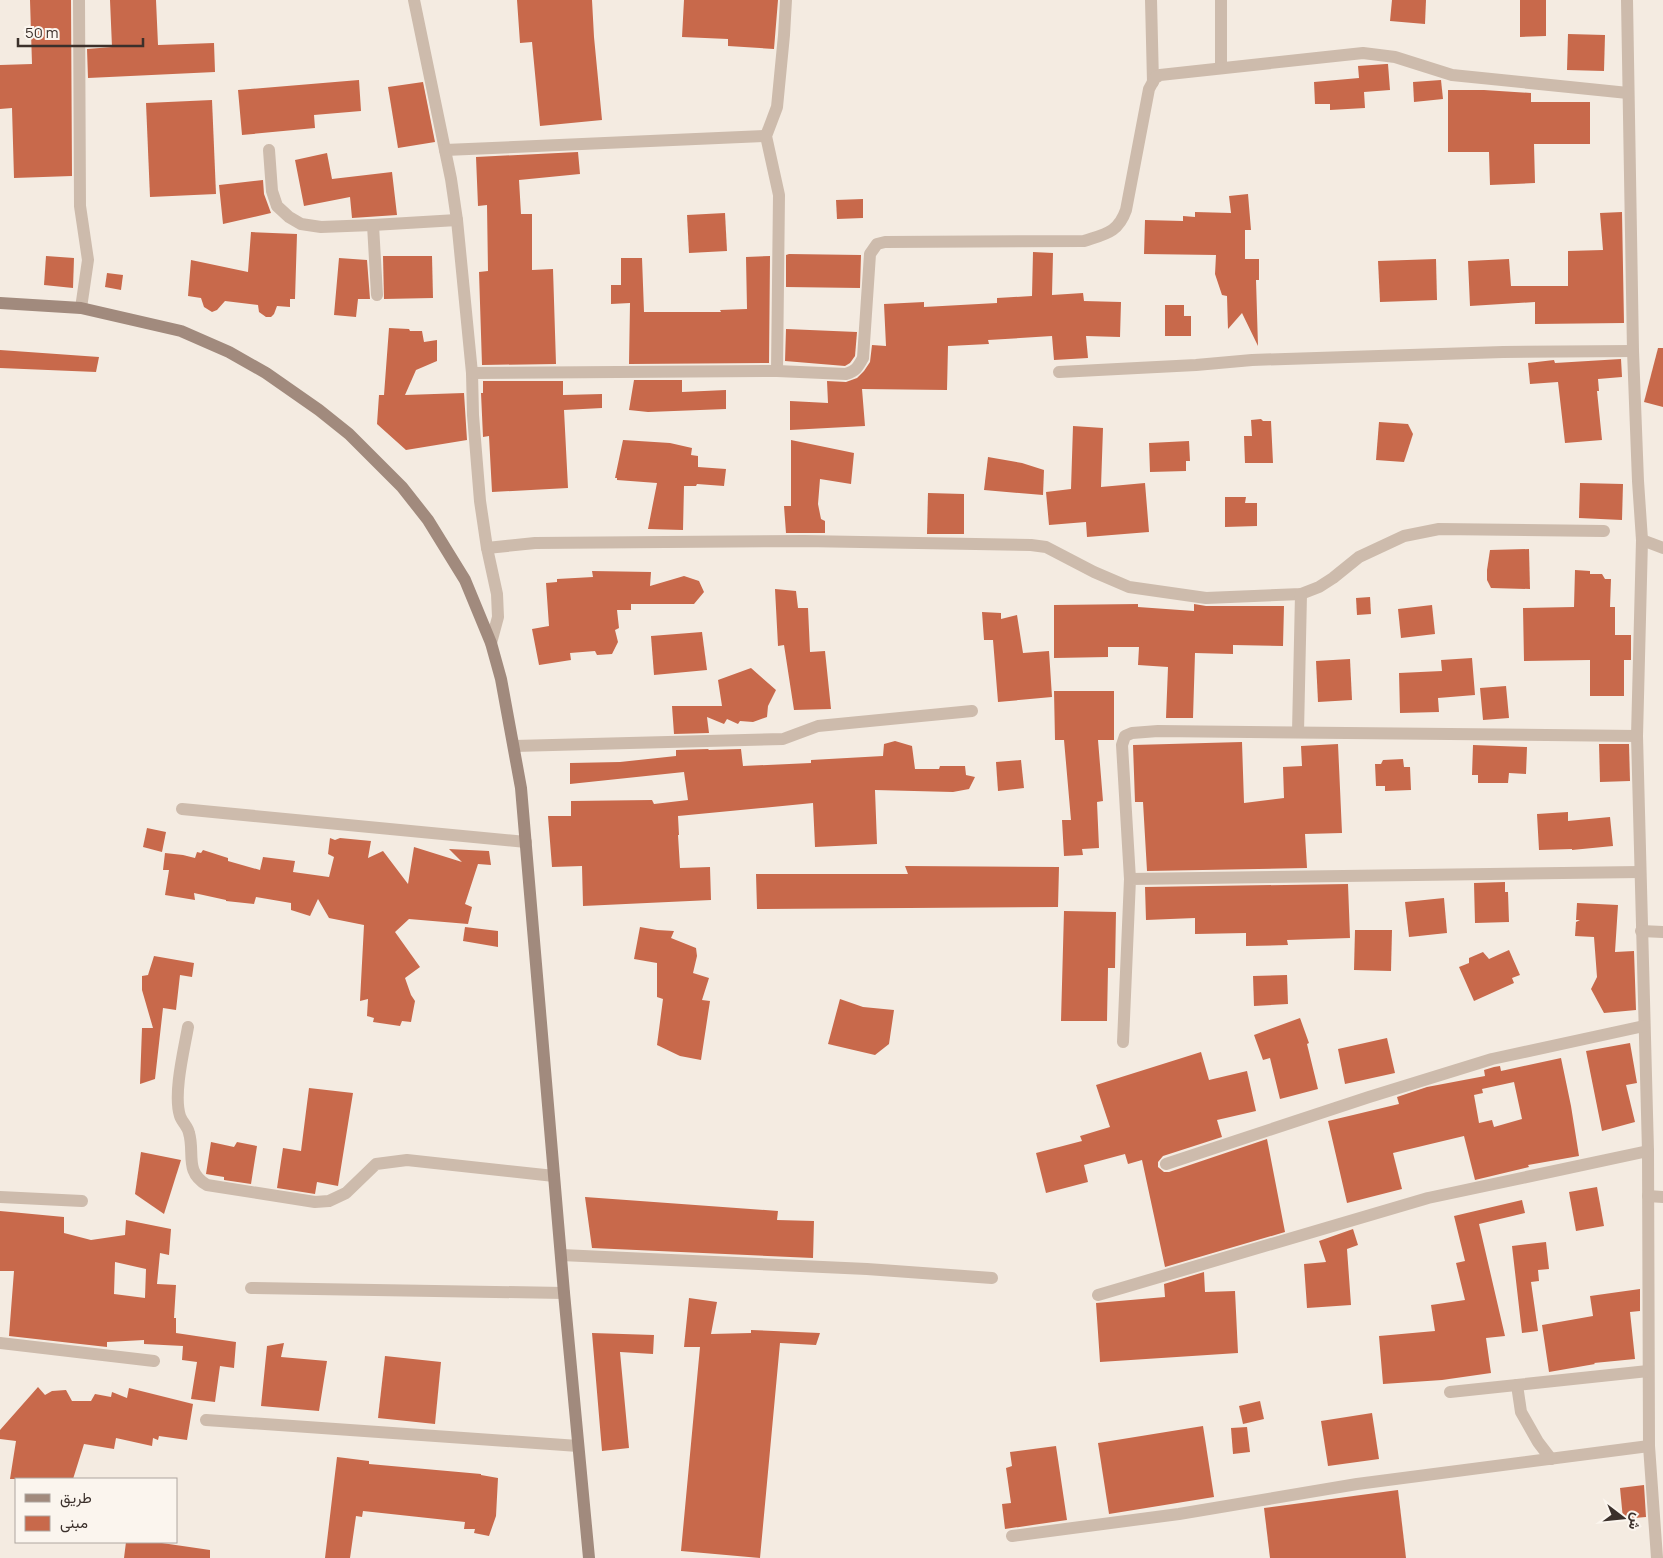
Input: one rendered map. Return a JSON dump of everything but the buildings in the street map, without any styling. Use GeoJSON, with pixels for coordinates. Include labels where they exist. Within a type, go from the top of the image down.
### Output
{"type":"FeatureCollection","features":[{"type":"Feature","properties":{"kind":"main road"},"geometry":{"type":"LineString","coordinates":[[0,303],[81,308],[181,331],[229,352],[266,373],[319,410],[341,428],[402,486],[428,520],[465,580],[491,643],[501,679],[521,788],[564,1293],[589,1558]]}},
{"type":"Feature","properties":{"kind":"street"},"geometry":{"type":"LineString","coordinates":[[79,0],[80,206],[88,260],[81,308]]}},
{"type":"Feature","properties":{"kind":"street"},"geometry":{"type":"LineString","coordinates":[[414,0],[458,220],[472,374],[473,415],[479,482],[498,617],[491,643]]}},
{"type":"Feature","properties":{"kind":"street"},"geometry":{"type":"LineString","coordinates":[[777,371],[778,194],[766,136],[777,107],[786,0]]}},
{"type":"Feature","properties":{"kind":"street"},"geometry":{"type":"LineString","coordinates":[[1151,0],[1153,82]]}},
{"type":"Feature","properties":{"kind":"street"},"geometry":{"type":"LineString","coordinates":[[1221,0],[1221,68]]}},
{"type":"Feature","properties":{"kind":"street"},"geometry":{"type":"LineString","coordinates":[[1627,0],[1633,350],[1642,540],[1637,736],[1648,1151],[1649,1446],[1657,1558]]}},
{"type":"Feature","properties":{"kind":"street"},"geometry":{"type":"LineString","coordinates":[[472,374],[777,371],[846,374],[854,371],[863,358],[870,254],[877,244],[885,242],[1084,241],[1112,231],[1122,220],[1126,210],[1149,89],[1155,78],[1160,75],[1362,53],[1395,57],[1452,75],[1628,93]]}},
{"type":"Feature","properties":{"kind":"street"},"geometry":{"type":"LineString","coordinates":[[445,150],[766,136]]}},
{"type":"Feature","properties":{"kind":"street"},"geometry":{"type":"LineString","coordinates":[[268,150],[272,191],[277,206],[289,217],[301,224],[321,226],[372,225],[458,220]]}},
{"type":"Feature","properties":{"kind":"street"},"geometry":{"type":"LineString","coordinates":[[372,225],[377,295]]}},
{"type":"Feature","properties":{"kind":"street"},"geometry":{"type":"LineString","coordinates":[[1060,372],[1196,366],[1252,360],[1633,350]]}},
{"type":"Feature","properties":{"kind":"street"},"geometry":{"type":"LineString","coordinates":[[487,548],[535,543],[804,541],[1031,545],[1046,547],[1094,572],[1129,586],[1206,598],[1301,594],[1333,578],[1359,557],[1404,536],[1440,529],[1604,531]]}},
{"type":"Feature","properties":{"kind":"street"},"geometry":{"type":"LineString","coordinates":[[1642,540],[1663,548]]}},
{"type":"Feature","properties":{"kind":"street"},"geometry":{"type":"LineString","coordinates":[[1298,732],[1301,594]]}},
{"type":"Feature","properties":{"kind":"street"},"geometry":{"type":"LineString","coordinates":[[514,746],[783,739],[818,726],[972,711]]}},
{"type":"Feature","properties":{"kind":"street"},"geometry":{"type":"LineString","coordinates":[[1123,1042],[1130,880],[1122,763],[1122,745],[1125,736],[1132,733],[1158,730],[1637,736]]}},
{"type":"Feature","properties":{"kind":"street"},"geometry":{"type":"LineString","coordinates":[[182,809],[526,842]]}},
{"type":"Feature","properties":{"kind":"street"},"geometry":{"type":"LineString","coordinates":[[1130,880],[1640,872]]}},
{"type":"Feature","properties":{"kind":"street"},"geometry":{"type":"LineString","coordinates":[[1641,931],[1663,932]]}},
{"type":"Feature","properties":{"kind":"street"},"geometry":{"type":"LineString","coordinates":[[1166,1164],[1369,1097],[1492,1059],[1644,1026]]}},
{"type":"Feature","properties":{"kind":"street"},"geometry":{"type":"LineString","coordinates":[[188,1027],[179,1080],[179,1108],[180,1116],[189,1133],[192,1170],[200,1181],[207,1185],[315,1202],[329,1201],[346,1193],[376,1164],[407,1160],[554,1176]]}},
{"type":"Feature","properties":{"kind":"street"},"geometry":{"type":"LineString","coordinates":[[1098,1295],[1428,1198],[1648,1151]]}},
{"type":"Feature","properties":{"kind":"street"},"geometry":{"type":"LineString","coordinates":[[1648,1196],[1663,1197]]}},
{"type":"Feature","properties":{"kind":"street"},"geometry":{"type":"LineString","coordinates":[[0,1197],[82,1201]]}},
{"type":"Feature","properties":{"kind":"street"},"geometry":{"type":"LineString","coordinates":[[561,1255],[867,1269],[992,1278]]}},
{"type":"Feature","properties":{"kind":"street"},"geometry":{"type":"LineString","coordinates":[[251,1288],[564,1293]]}},
{"type":"Feature","properties":{"kind":"street"},"geometry":{"type":"LineString","coordinates":[[0,1343],[154,1362]]}},
{"type":"Feature","properties":{"kind":"street"},"geometry":{"type":"LineString","coordinates":[[1450,1392],[1648,1371]]}},
{"type":"Feature","properties":{"kind":"street"},"geometry":{"type":"LineString","coordinates":[[1517,1385],[1521,1412],[1538,1442],[1551,1458]]}},
{"type":"Feature","properties":{"kind":"street"},"geometry":{"type":"LineString","coordinates":[[206,1420],[578,1446]]}},
{"type":"Feature","properties":{"kind":"street"},"geometry":{"type":"LineString","coordinates":[[1012,1536],[1179,1514],[1357,1484],[1649,1446]]}}]}
